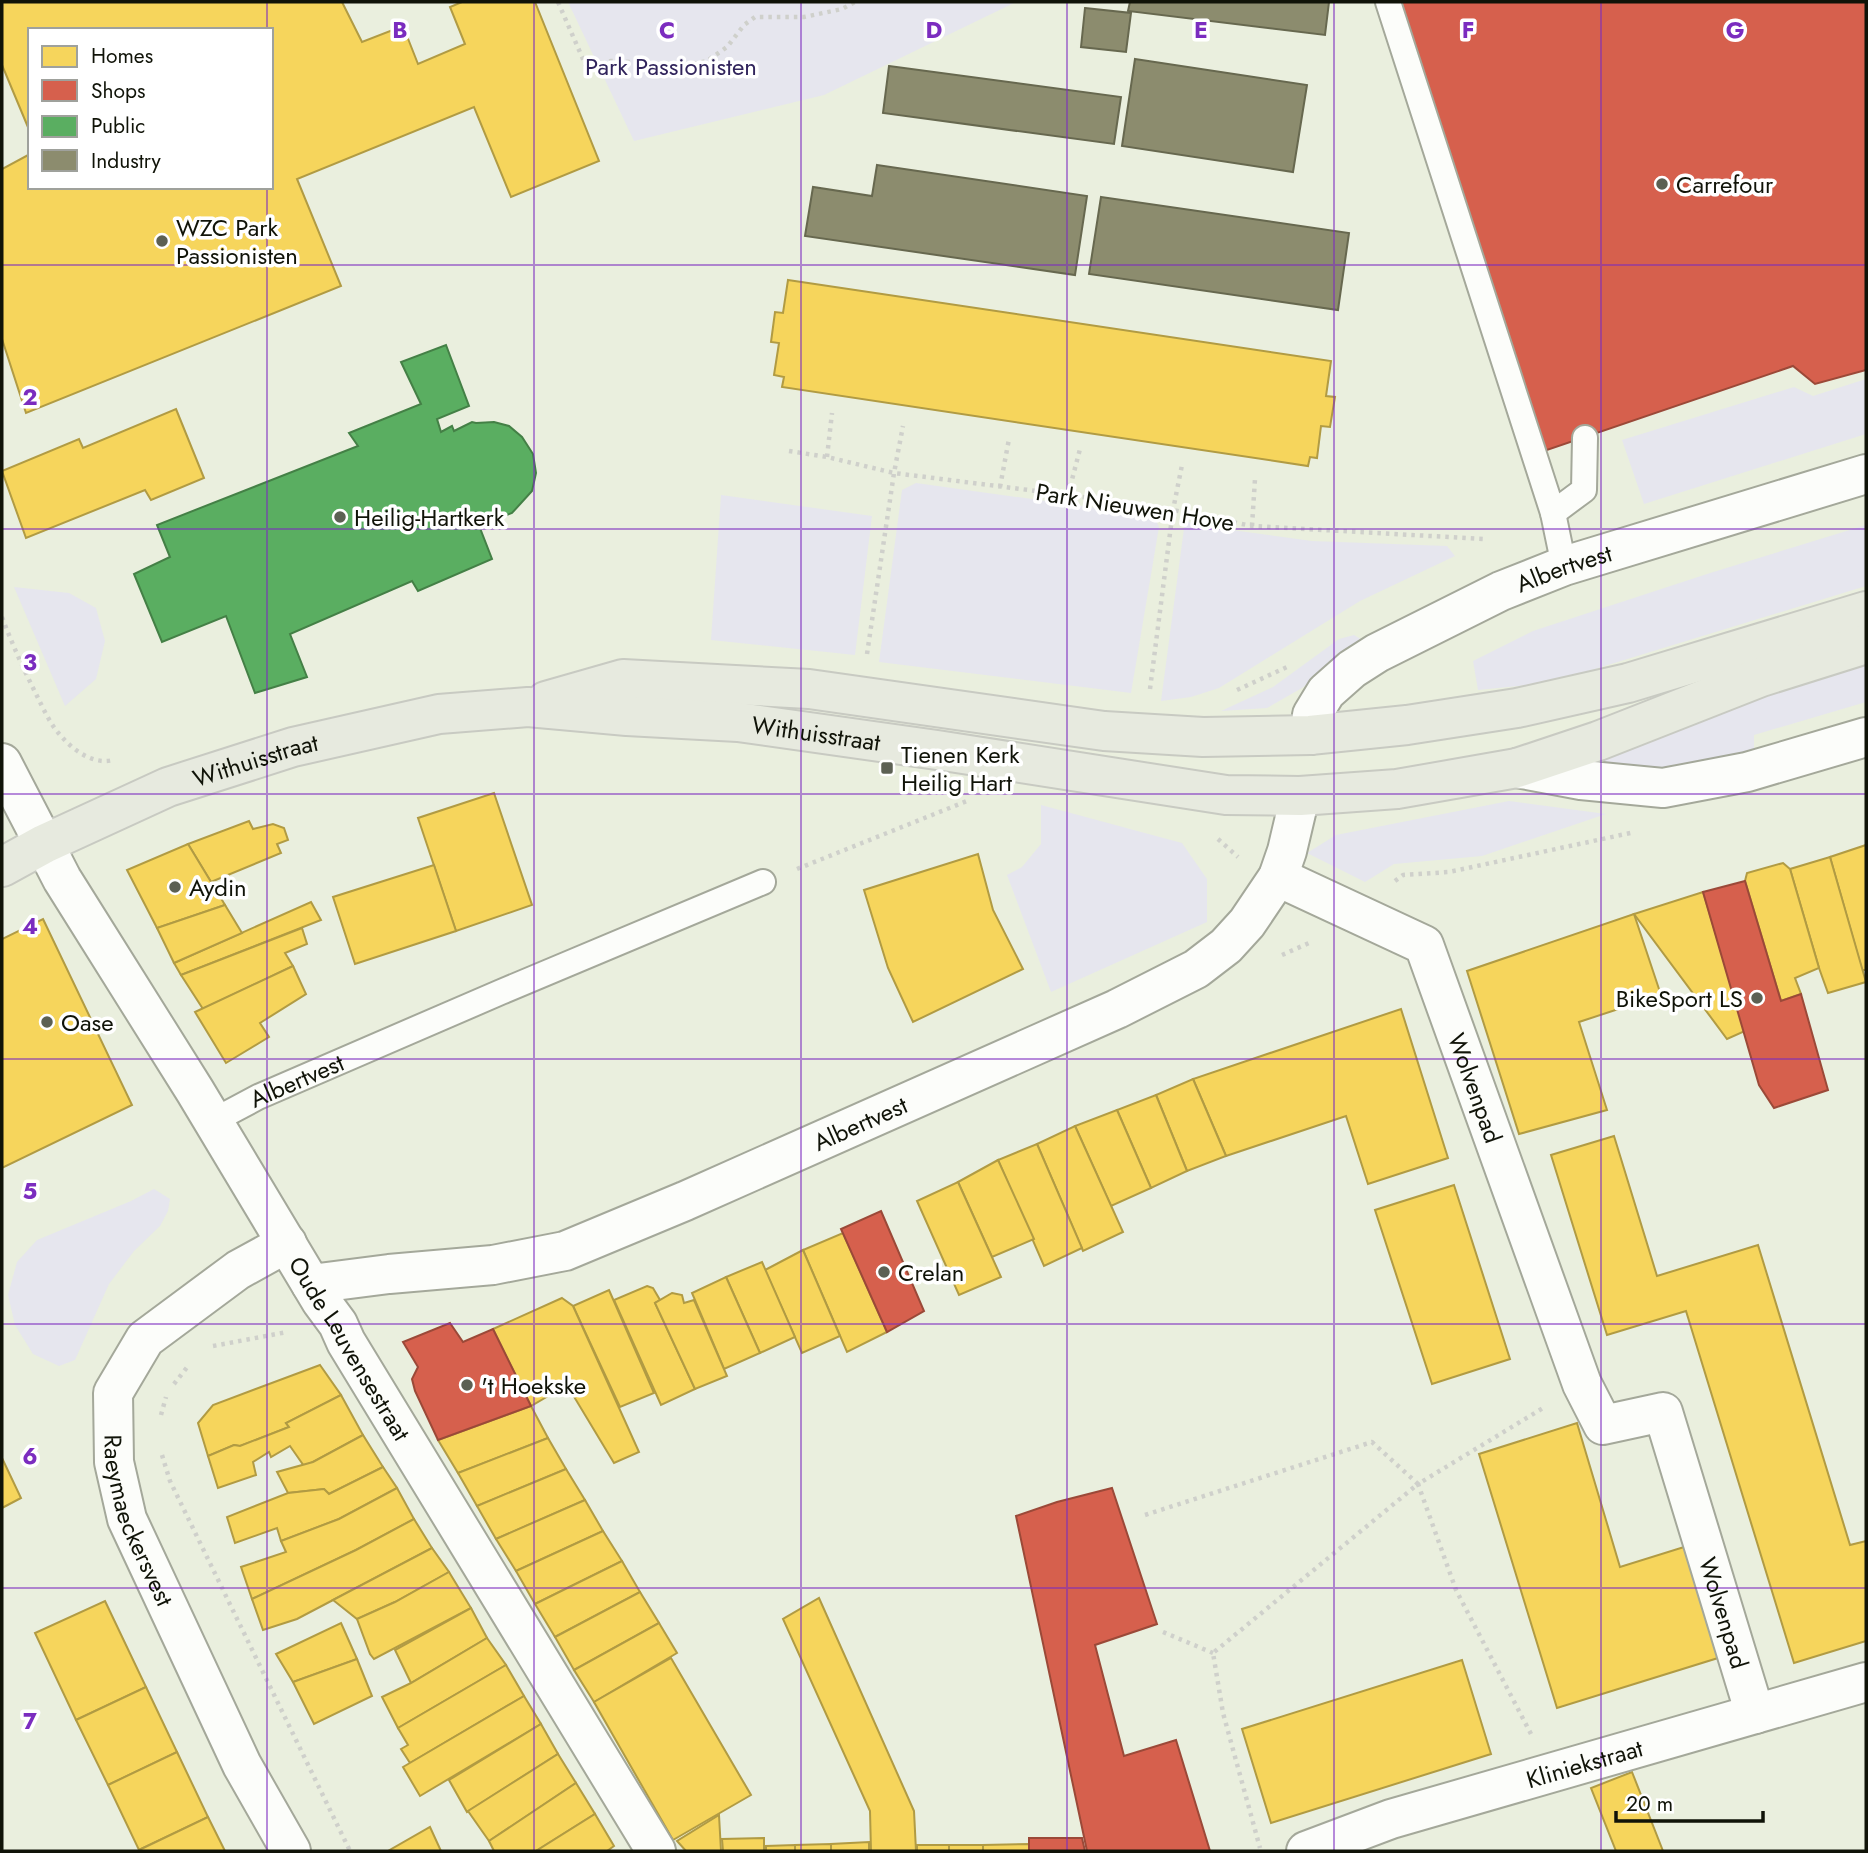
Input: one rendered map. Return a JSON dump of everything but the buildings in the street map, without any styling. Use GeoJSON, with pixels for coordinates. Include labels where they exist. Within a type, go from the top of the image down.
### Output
{"type":"FeatureCollection","features":[{"type":"Feature","properties":{"kind":"main road"},"geometry":{"type":"LineString","coordinates":[[862,697],[1104,731],[1203,737],[1310,736],[1407,725],[1517,708],[1616,686],[1866,611]]}},
{"type":"Feature","properties":{"kind":"main road"},"geometry":{"type":"LineString","coordinates":[[1300,796],[1397,789],[1517,768],[1598,741],[1761,677],[1866,644]]}},
{"type":"Feature","properties":{"kind":"main road","name":"Withuisstraat"},"geometry":{"type":"LineString","coordinates":[[528,707],[622,678],[808,689],[862,697]]}},
{"type":"Feature","properties":{"kind":"main road","name":"Withuisstraat"},"geometry":{"type":"LineString","coordinates":[[2,867],[44,844],[168,787],[293,747],[439,714],[528,707],[738,722],[1226,795],[1300,796]]}},
{"type":"Feature","properties":{"kind":"street","name":"Albertvest"},"geometry":{"type":"LineString","coordinates":[[1310,736],[1312,715],[1326,692],[1352,669],[1377,653],[1501,591],[1564,566],[1866,474]]}},
{"type":"Feature","properties":{"kind":"street"},"geometry":{"type":"LineString","coordinates":[[1517,768],[1581,780],[1663,788],[1747,772],[1866,737]]}},
{"type":"Feature","properties":{"kind":"street","name":"Oude Leuvensestraat"},"geometry":{"type":"LineString","coordinates":[[2,763],[62,879],[213,1121],[321,1301],[338,1324],[346,1342],[656,1851]]}},
{"type":"Feature","properties":{"kind":"street","name":"Albertvest"},"geometry":{"type":"LineString","coordinates":[[311,1284],[493,1265],[565,1251],[685,1201],[1104,1014],[1196,969],[1226,946],[1247,923],[1278,877],[1300,796]]}},
{"type":"Feature","properties":{"kind":"street","name":"Wolvenpad"},"geometry":{"type":"LineString","coordinates":[[1278,877],[1424,945],[1582,1384],[1604,1425],[1663,1412],[1755,1714]]}},
{"type":"Feature","properties":{"kind":"street","name":"Raeymaeckersvest"},"geometry":{"type":"LineString","coordinates":[[287,1243],[238,1270],[145,1339],[113,1392],[114,1462],[127,1519],[242,1765],[292,1851]]}},
{"type":"Feature","properties":{"kind":"street","name":"Kliniekstraat"},"geometry":{"type":"LineString","coordinates":[[1306,1851],[1391,1819],[1866,1682]]}},
{"type":"Feature","properties":{"kind":"lane"},"geometry":{"type":"LineString","coordinates":[[1388,2],[1553,513],[1564,566]]}},
{"type":"Feature","properties":{"kind":"lane"},"geometry":{"type":"LineString","coordinates":[[1553,513],[1584,490],[1586,438]]}},
{"type":"Feature","properties":{"kind":"lane","name":"Albertvest"},"geometry":{"type":"LineString","coordinates":[[213,1121],[271,1091],[763,882]]}},
{"type":"Feature","properties":{"kind":"path"},"geometry":{"type":"LineString","coordinates":[[558,2],[586,66],[611,61],[675,68],[706,61],[727,47],[744,25],[755,17],[804,17],[842,9],[855,2]]}},
{"type":"Feature","properties":{"kind":"path"},"geometry":{"type":"LineString","coordinates":[[827,457],[832,413]]}},
{"type":"Feature","properties":{"kind":"path"},"geometry":{"type":"LineString","coordinates":[[862,697],[903,426]]}},
{"type":"Feature","properties":{"kind":"path"},"geometry":{"type":"LineString","coordinates":[[1000,487],[1009,439]]}},
{"type":"Feature","properties":{"kind":"path"},"geometry":{"type":"LineString","coordinates":[[1068,495],[1080,449]]}},
{"type":"Feature","properties":{"kind":"path","name":"Park Nieuwen Hove"},"geometry":{"type":"LineString","coordinates":[[789,451],[894,473],[1173,510],[1252,526],[1485,540]]}},
{"type":"Feature","properties":{"kind":"path"},"geometry":{"type":"LineString","coordinates":[[1148,701],[1173,510],[1182,466]]}},
{"type":"Feature","properties":{"kind":"path"},"geometry":{"type":"LineString","coordinates":[[1252,526],[1255,479]]}},
{"type":"Feature","properties":{"kind":"path"},"geometry":{"type":"LineString","coordinates":[[1236,691],[1294,663]]}},
{"type":"Feature","properties":{"kind":"path"},"geometry":{"type":"LineString","coordinates":[[763,882],[979,797]]}},
{"type":"Feature","properties":{"kind":"path"},"geometry":{"type":"LineString","coordinates":[[203,1349],[338,1324]]}},
{"type":"Feature","properties":{"kind":"path"},"geometry":{"type":"LineString","coordinates":[[160,1427],[160,1416],[168,1392],[190,1363]]}},
{"type":"Feature","properties":{"kind":"path"},"geometry":{"type":"LineString","coordinates":[[1213,1653],[1418,1484],[1582,1384]]}},
{"type":"Feature","properties":{"kind":"path"},"geometry":{"type":"LineString","coordinates":[[1145,1514],[1372,1442],[1418,1484],[1456,1590],[1551,1773]]}},
{"type":"Feature","properties":{"kind":"path"},"geometry":{"type":"LineString","coordinates":[[159,1448],[170,1481],[349,1851]]}},
{"type":"Feature","properties":{"kind":"path"},"geometry":{"type":"LineString","coordinates":[[1164,1632],[1213,1653]]}},
{"type":"Feature","properties":{"kind":"path"},"geometry":{"type":"LineString","coordinates":[[1213,1653],[1223,1713],[1261,1851]]}},
{"type":"Feature","properties":{"kind":"green space","name":"Park Passionisten"},"geometry":{"type":"Polygon","coordinates":[[[568,2],[1016,2],[824,95],[634,141],[568,2]]]}},
{"type":"Feature","properties":{"kind":"green space"},"geometry":{"type":"Polygon","coordinates":[[[1866,379],[1866,434],[1644,504],[1622,440],[1794,387],[1813,396],[1866,379]]]}},
{"type":"Feature","properties":{"kind":"green space"},"geometry":{"type":"Polygon","coordinates":[[[916,483],[1154,516],[1159,527],[1131,693],[879,662],[902,490],[916,483]]]}},
{"type":"Feature","properties":{"kind":"green space"},"geometry":{"type":"Polygon","coordinates":[[[721,495],[872,516],[855,655],[711,640],[721,495]]]}},
{"type":"Feature","properties":{"kind":"green space"},"geometry":{"type":"Polygon","coordinates":[[[1185,521],[1203,526],[1312,541],[1447,546],[1455,556],[1360,601],[1219,688],[1191,697],[1161,701],[1185,521]]]}},
{"type":"Feature","properties":{"kind":"green space"},"geometry":{"type":"Polygon","coordinates":[[[1866,525],[1866,586],[1549,683],[1478,690],[1473,661],[1533,631],[1866,525]]]}},
{"type":"Feature","properties":{"kind":"green space"},"geometry":{"type":"Polygon","coordinates":[[[14,587],[69,593],[96,608],[105,641],[96,679],[65,706],[14,587]]]}},
{"type":"Feature","properties":{"kind":"green space"},"geometry":{"type":"Polygon","coordinates":[[[1354,635],[1364,641],[1302,688],[1267,708],[1221,711],[1273,687],[1339,639],[1354,635]]]}},
{"type":"Feature","properties":{"kind":"green space"},"geometry":{"type":"Polygon","coordinates":[[[1866,658],[1866,702],[1754,735],[1754,757],[1684,770],[1586,761],[1866,658]]]}},
{"type":"Feature","properties":{"kind":"green space"},"geometry":{"type":"Polygon","coordinates":[[[1509,801],[1606,814],[1482,856],[1394,864],[1365,882],[1307,853],[1336,835],[1509,801]]]}},
{"type":"Feature","properties":{"kind":"green space"},"geometry":{"type":"Polygon","coordinates":[[[1041,805],[1182,843],[1207,879],[1207,922],[1051,992],[1007,875],[1022,867],[1041,844],[1041,805]]]}},
{"type":"Feature","properties":{"kind":"green space"},"geometry":{"type":"Polygon","coordinates":[[[154,1189],[170,1199],[168,1211],[160,1226],[134,1251],[109,1284],[75,1360],[59,1366],[33,1354],[15,1325],[8,1295],[17,1262],[37,1240],[154,1189]]]}},
{"type":"Feature","properties":{"kind":"place","name":"Carrefour"},"geometry":{"type":"Point","coordinates":[1662,184]}},
{"type":"Feature","properties":{"kind":"place","name":"WZC Park Passionisten"},"geometry":{"type":"Point","coordinates":[162,241]}},
{"type":"Feature","properties":{"kind":"place","name":"Heilig-Hartkerk"},"geometry":{"type":"Point","coordinates":[340,517]}},
{"type":"Feature","properties":{"kind":"place","name":"Tienen Kerk Heilig Hart"},"geometry":{"type":"Point","coordinates":[887,768]}},
{"type":"Feature","properties":{"kind":"place","name":"Aydin"},"geometry":{"type":"Point","coordinates":[175,887]}},
{"type":"Feature","properties":{"kind":"place","name":"BikeSport LS"},"geometry":{"type":"Point","coordinates":[1757,998]}},
{"type":"Feature","properties":{"kind":"place","name":"Oase"},"geometry":{"type":"Point","coordinates":[47,1022]}},
{"type":"Feature","properties":{"kind":"place","name":"Crelan"},"geometry":{"type":"Point","coordinates":[884,1272]}},
{"type":"Feature","properties":{"kind":"place","name":"'t Hoekske"},"geometry":{"type":"Point","coordinates":[467,1385]}}]}
